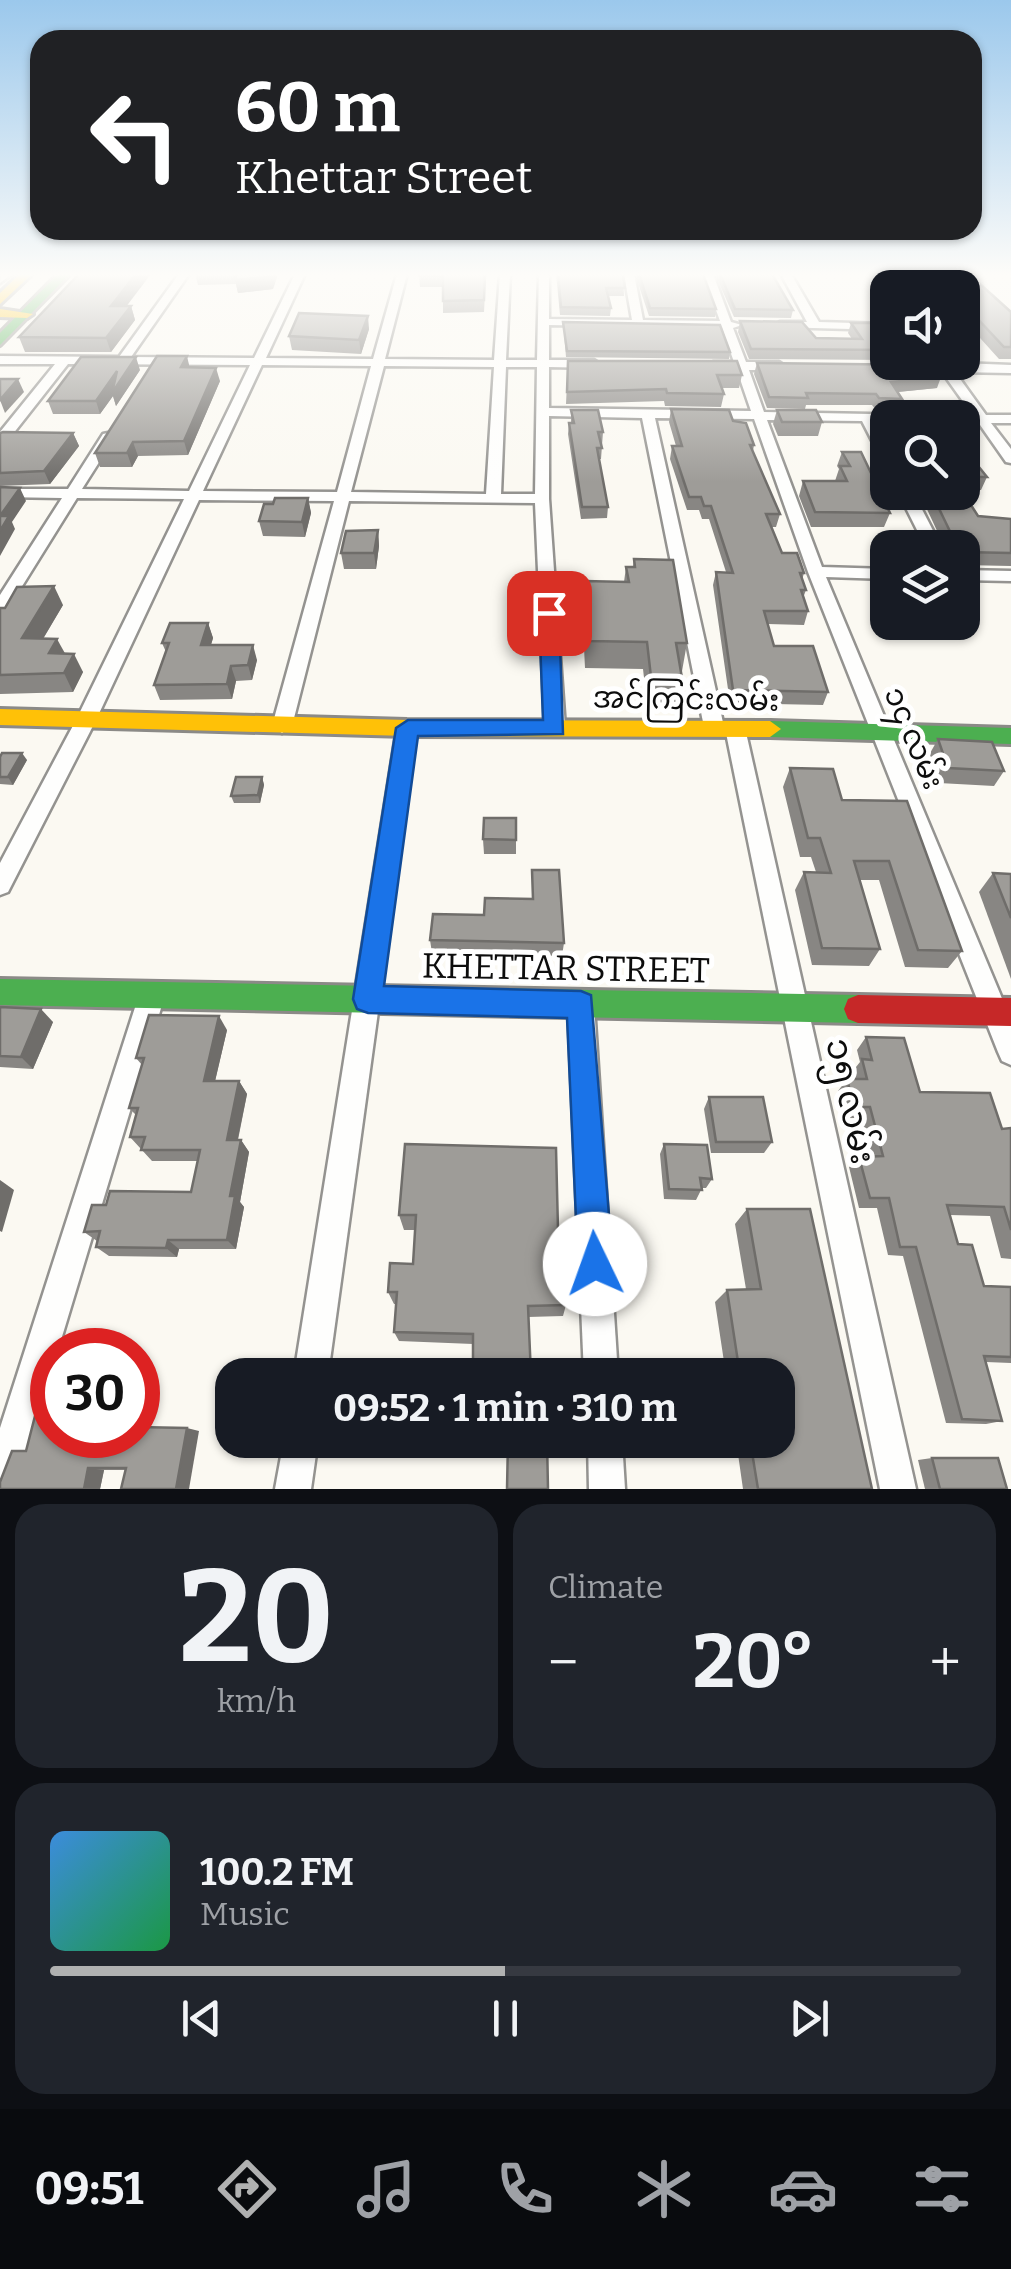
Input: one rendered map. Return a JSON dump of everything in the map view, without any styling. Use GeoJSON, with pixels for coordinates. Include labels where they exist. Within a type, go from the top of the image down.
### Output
{"type":"FeatureCollection","features":[{"type":"Feature","properties":{"kind":"main road","name":"အင်ကြင်းလမ်း"},"geometry":{"type":"LineString","coordinates":[[0,717],[282,726],[724,727],[882,735],[1011,736]]}},
{"type":"Feature","properties":{"kind":"main road","name":"KHETTAR STREET"},"geometry":{"type":"LineString","coordinates":[[0,992],[1004,1012]]}},
{"type":"Feature","properties":{"kind":"street"},"geometry":{"type":"LineString","coordinates":[[123,360],[135,343]]}},
{"type":"Feature","properties":{"kind":"street"},"geometry":{"type":"LineString","coordinates":[[0,885],[86,720],[266,343]]}},
{"type":"Feature","properties":{"kind":"street"},"geometry":{"type":"LineString","coordinates":[[282,726],[381,343]]}},
{"type":"Feature","properties":{"kind":"street"},"geometry":{"type":"LineString","coordinates":[[493,499],[501,343]]}},
{"type":"Feature","properties":{"kind":"street"},"geometry":{"type":"LineString","coordinates":[[543,343],[542,499],[555,728]]}},
{"type":"Feature","properties":{"kind":"street","name":"၁၄ လမ်း"},"geometry":{"type":"LineString","coordinates":[[739,343],[742,366],[816,572],[882,735],[1004,1012],[1011,1052]]}},
{"type":"Feature","properties":{"kind":"street"},"geometry":{"type":"LineString","coordinates":[[5,354],[65,360],[602,364]]}},
{"type":"Feature","properties":{"kind":"street"},"geometry":{"type":"LineString","coordinates":[[0,441],[65,360]]}},
{"type":"Feature","properties":{"kind":"street"},"geometry":{"type":"LineString","coordinates":[[146,377],[156,360]]}},
{"type":"Feature","properties":{"kind":"street"},"geometry":{"type":"LineString","coordinates":[[702,366],[797,366]]}},
{"type":"Feature","properties":{"kind":"street"},"geometry":{"type":"LineString","coordinates":[[980,367],[1011,369]]}},
{"type":"Feature","properties":{"kind":"street"},"geometry":{"type":"LineString","coordinates":[[543,412],[870,417]]}},
{"type":"Feature","properties":{"kind":"street","name":"၁၅ လမ်း"},"geometry":{"type":"LineString","coordinates":[[648,414],[792,1007],[898,1489]]}},
{"type":"Feature","properties":{"kind":"street"},"geometry":{"type":"LineString","coordinates":[[866,417],[870,424]]}},
{"type":"Feature","properties":{"kind":"street"},"geometry":{"type":"LineString","coordinates":[[980,418],[1011,419]]}},
{"type":"Feature","properties":{"kind":"street"},"geometry":{"type":"LineString","coordinates":[[980,418],[1011,459]]}},
{"type":"Feature","properties":{"kind":"street"},"geometry":{"type":"LineString","coordinates":[[0,608],[114,427]]}},
{"type":"Feature","properties":{"kind":"street"},"geometry":{"type":"LineString","coordinates":[[0,494],[542,499]]}},
{"type":"Feature","properties":{"kind":"street"},"geometry":{"type":"LineString","coordinates":[[816,572],[870,574]]}},
{"type":"Feature","properties":{"kind":"street"},"geometry":{"type":"LineString","coordinates":[[980,575],[1011,576]]}},
{"type":"Feature","properties":{"kind":"street"},"geometry":{"type":"LineString","coordinates":[[314,1358],[408,728]]}},
{"type":"Feature","properties":{"kind":"street"},"geometry":{"type":"LineString","coordinates":[[0,1484],[152,995]]}},
{"type":"Feature","properties":{"kind":"street"},"geometry":{"type":"LineString","coordinates":[[581,1005],[600,1358]]}},
{"type":"Feature","properties":{"kind":"street"},"geometry":{"type":"LineString","coordinates":[[294,1489],[298,1458]]}},
{"type":"Feature","properties":{"kind":"street"},"geometry":{"type":"LineString","coordinates":[[606,1458],[607,1489]]}},
{"type":"Feature","properties":{"kind":"building"},"geometry":{"type":"Polygon","coordinates":[[[566,343],[727,343],[730,352],[567,351],[566,343]]]}},
{"type":"Feature","properties":{"kind":"building"},"geometry":{"type":"Polygon","coordinates":[[[749,343],[870,343],[870,350],[751,349],[749,343]]]}},
{"type":"Feature","properties":{"kind":"building"},"geometry":{"type":"Polygon","coordinates":[[[157,356],[187,356],[181,367],[216,368],[184,441],[133,442],[127,453],[95,453],[157,356]]]}},
{"type":"Feature","properties":{"kind":"building"},"geometry":{"type":"Polygon","coordinates":[[[81,357],[136,357],[112,393],[117,371],[96,401],[48,401],[81,357]]]}},
{"type":"Feature","properties":{"kind":"building"},"geometry":{"type":"Polygon","coordinates":[[[568,361],[737,361],[742,375],[717,375],[724,394],[667,393],[666,389],[567,392],[568,361]]]}},
{"type":"Feature","properties":{"kind":"building"},"geometry":{"type":"Polygon","coordinates":[[[757,363],[870,364],[870,380],[911,380],[891,382],[902,399],[879,398],[876,394],[769,397],[757,363]]]}},
{"type":"Feature","properties":{"kind":"building"},"geometry":{"type":"Polygon","coordinates":[[[0,379],[18,379],[0,400],[0,379]]]}},
{"type":"Feature","properties":{"kind":"building"},"geometry":{"type":"Polygon","coordinates":[[[671,409],[729,410],[733,421],[746,423],[754,445],[750,445],[780,514],[766,514],[782,553],[797,553],[804,573],[800,573],[806,590],[801,590],[808,611],[764,611],[774,646],[813,646],[828,692],[733,690],[716,572],[733,573],[711,506],[704,506],[701,497],[689,497],[672,446],[682,446],[671,409]]]}},
{"type":"Feature","properties":{"kind":"building"},"geometry":{"type":"Polygon","coordinates":[[[571,410],[598,410],[603,432],[598,432],[602,448],[597,448],[608,507],[582,507],[569,423],[574,423],[571,410]]]}},
{"type":"Feature","properties":{"kind":"building"},"geometry":{"type":"Polygon","coordinates":[[[777,410],[816,410],[822,422],[782,422],[777,410]]]}},
{"type":"Feature","properties":{"kind":"building"},"geometry":{"type":"Polygon","coordinates":[[[3,432],[73,433],[44,471],[0,473],[3,432]]]}},
{"type":"Feature","properties":{"kind":"building"},"geometry":{"type":"Polygon","coordinates":[[[842,452],[861,452],[870,471],[870,510],[890,513],[815,512],[803,481],[847,481],[840,466],[850,466],[842,452]]]}},
{"type":"Feature","properties":{"kind":"building"},"geometry":{"type":"Polygon","coordinates":[[[0,487],[20,488],[0,516],[0,487]]]}},
{"type":"Feature","properties":{"kind":"building"},"geometry":{"type":"Polygon","coordinates":[[[275,498],[308,498],[302,522],[259,521],[264,504],[273,504],[275,498]]]}},
{"type":"Feature","properties":{"kind":"building"},"geometry":{"type":"Polygon","coordinates":[[[940,510],[974,510],[978,516],[1011,519],[1011,553],[980,552],[980,530],[949,530],[940,510]]]}},
{"type":"Feature","properties":{"kind":"building"},"geometry":{"type":"Polygon","coordinates":[[[0,516],[9,516],[0,531],[0,516]]]}},
{"type":"Feature","properties":{"kind":"building"},"geometry":{"type":"Polygon","coordinates":[[[378,530],[374,553],[341,553],[346,531],[378,530]]]}},
{"type":"Feature","properties":{"kind":"building"},"geometry":{"type":"Polygon","coordinates":[[[634,559],[673,560],[687,643],[676,643],[682,678],[651,677],[647,642],[588,641],[585,581],[629,582],[626,567],[635,567],[634,559]]]}},
{"type":"Feature","properties":{"kind":"building"},"geometry":{"type":"Polygon","coordinates":[[[54,586],[22,638],[57,639],[49,653],[74,654],[64,673],[0,675],[0,608],[5,608],[17,587],[54,586]]]}},
{"type":"Feature","properties":{"kind":"building"},"geometry":{"type":"Polygon","coordinates":[[[170,623],[208,623],[201,645],[253,645],[248,665],[231,666],[227,684],[154,685],[169,643],[162,643],[170,623]]]}},
{"type":"Feature","properties":{"kind":"building"},"geometry":{"type":"Polygon","coordinates":[[[938,739],[992,742],[1004,771],[948,768],[938,739]]]}},
{"type":"Feature","properties":{"kind":"building"},"geometry":{"type":"Polygon","coordinates":[[[2,753],[22,753],[8,777],[0,777],[2,753]]]}},
{"type":"Feature","properties":{"kind":"building"},"geometry":{"type":"Polygon","coordinates":[[[790,768],[833,769],[842,800],[907,801],[962,951],[918,950],[889,861],[854,861],[880,949],[822,948],[804,872],[831,873],[820,838],[808,838],[790,768]]]}},
{"type":"Feature","properties":{"kind":"building"},"geometry":{"type":"Polygon","coordinates":[[[236,777],[262,777],[258,795],[231,796],[236,777]]]}},
{"type":"Feature","properties":{"kind":"building"},"geometry":{"type":"Polygon","coordinates":[[[484,818],[516,818],[516,840],[483,839],[484,818]]]}},
{"type":"Feature","properties":{"kind":"building"},"geometry":{"type":"Polygon","coordinates":[[[532,870],[559,870],[564,943],[430,940],[433,914],[484,915],[485,898],[533,899],[532,870]]]}},
{"type":"Feature","properties":{"kind":"building"},"geometry":{"type":"Polygon","coordinates":[[[993,873],[1011,874],[1011,918],[993,873]]]}},
{"type":"Feature","properties":{"kind":"building"},"geometry":{"type":"Polygon","coordinates":[[[0,1007],[41,1009],[21,1057],[0,1056],[0,1007]]]}},
{"type":"Feature","properties":{"kind":"building"},"geometry":{"type":"Polygon","coordinates":[[[149,1015],[219,1016],[204,1081],[239,1081],[227,1140],[241,1140],[230,1196],[235,1196],[227,1240],[168,1240],[166,1248],[96,1247],[100,1231],[84,1232],[92,1205],[106,1205],[110,1191],[191,1192],[200,1150],[141,1150],[145,1137],[130,1137],[138,1108],[129,1108],[144,1058],[136,1058],[149,1015]]]}},
{"type":"Feature","properties":{"kind":"building"},"geometry":{"type":"Polygon","coordinates":[[[866,1037],[904,1038],[920,1092],[990,1093],[1002,1129],[1011,1128],[1011,1230],[1004,1207],[947,1205],[958,1244],[972,1245],[984,1286],[1011,1287],[1011,1357],[984,1356],[1002,1421],[962,1419],[916,1247],[900,1247],[889,1198],[870,1198],[859,1157],[883,1156],[870,1107],[854,1107],[847,1079],[867,1079],[862,1059],[872,1060],[866,1037]]]}},
{"type":"Feature","properties":{"kind":"building"},"geometry":{"type":"Polygon","coordinates":[[[709,1097],[763,1097],[772,1142],[716,1142],[709,1097]]]}},
{"type":"Feature","properties":{"kind":"building"},"geometry":{"type":"Polygon","coordinates":[[[405,1144],[556,1148],[559,1270],[564,1270],[566,1305],[528,1306],[530,1358],[473,1358],[473,1334],[394,1332],[397,1292],[388,1292],[390,1263],[413,1264],[416,1215],[399,1215],[405,1144]]]}},
{"type":"Feature","properties":{"kind":"building"},"geometry":{"type":"Polygon","coordinates":[[[664,1144],[707,1145],[712,1179],[700,1178],[702,1190],[669,1189],[664,1144]]]}},
{"type":"Feature","properties":{"kind":"building"},"geometry":{"type":"Polygon","coordinates":[[[747,1209],[810,1209],[872,1489],[758,1489],[753,1458],[795,1458],[795,1358],[737,1358],[727,1290],[761,1289],[747,1209]]]}},
{"type":"Feature","properties":{"kind":"building"},"geometry":{"type":"Polygon","coordinates":[[[160,1427],[187,1428],[176,1489],[121,1489],[126,1468],[88,1468],[84,1489],[0,1489],[12,1451],[26,1451],[30,1435],[30,1458],[160,1458],[160,1427]]]}},
{"type":"Feature","properties":{"kind":"building"},"geometry":{"type":"Polygon","coordinates":[[[508,1458],[547,1458],[548,1489],[507,1489],[508,1458]]]}},
{"type":"Feature","properties":{"kind":"building"},"geometry":{"type":"Polygon","coordinates":[[[932,1458],[998,1458],[1007,1489],[940,1489],[932,1458]]]}},
{"type":"Feature","properties":{"kind":"traffic: fast"},"geometry":{"type":"LineString","coordinates":[[770,729],[1011,736]]}},
{"type":"Feature","properties":{"kind":"traffic: fast"},"geometry":{"type":"LineString","coordinates":[[0,992],[858,1009]]}},
{"type":"Feature","properties":{"kind":"traffic: slow"},"geometry":{"type":"LineString","coordinates":[[0,717],[407,728],[770,729]]}},
{"type":"Feature","properties":{"kind":"traffic: jam"},"geometry":{"type":"LineString","coordinates":[[858,1009],[1011,1012]]}},
{"type":"Feature","properties":{"kind":"route"},"geometry":{"type":"LineString","coordinates":[[549,613],[555,728],[408,728],[368,999],[581,1005],[595,1264]]}}]}
